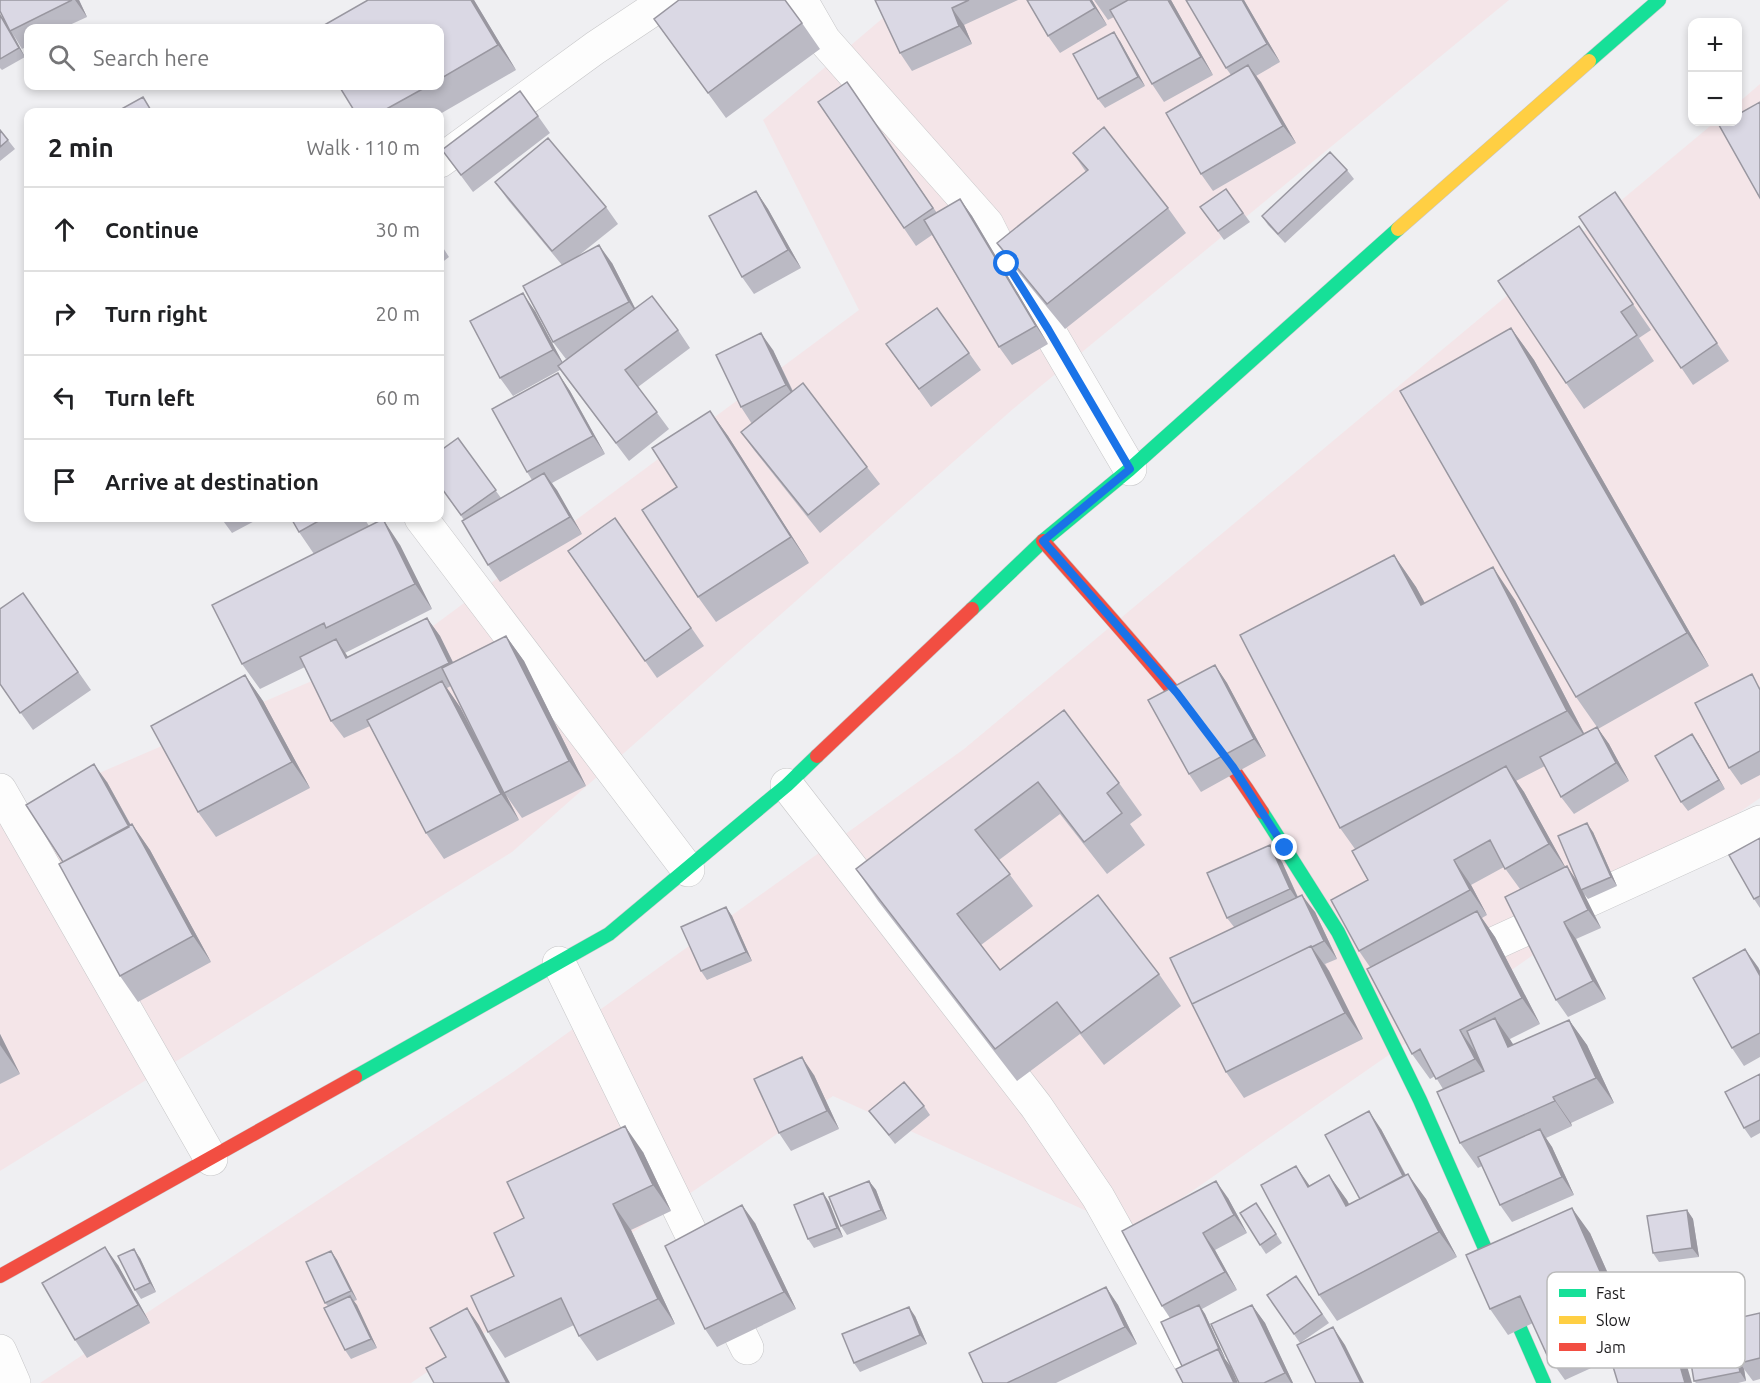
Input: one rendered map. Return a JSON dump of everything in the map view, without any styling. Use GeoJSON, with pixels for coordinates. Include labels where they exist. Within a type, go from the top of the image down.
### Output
{"type":"FeatureCollection","features":[{"type":"Feature","properties":{"kind":"main road"},"geometry":{"type":"LineString","coordinates":[[0,1276],[609,934],[787,785],[1043,541],[1130,469],[1291,323],[1659,0]]}},
{"type":"Feature","properties":{"kind":"main road"},"geometry":{"type":"LineString","coordinates":[[1043,541],[1177,693],[1233,767],[1338,932],[1382,994],[1420,1100],[1544,1383]]}},
{"type":"Feature","properties":{"kind":"street"},"geometry":{"type":"LineString","coordinates":[[444,158],[595,48],[667,0]]}},
{"type":"Feature","properties":{"kind":"street"},"geometry":{"type":"LineString","coordinates":[[801,0],[824,40],[987,224],[1007,264],[1130,469]]}},
{"type":"Feature","properties":{"kind":"street"},"geometry":{"type":"LineString","coordinates":[[424,522],[688,870]]}},
{"type":"Feature","properties":{"kind":"street"},"geometry":{"type":"LineString","coordinates":[[787,785],[1036,1106],[1098,1197],[1202,1383]]}},
{"type":"Feature","properties":{"kind":"street"},"geometry":{"type":"LineString","coordinates":[[0,790],[11,835],[211,1159]]}},
{"type":"Feature","properties":{"kind":"street"},"geometry":{"type":"LineString","coordinates":[[1425,974],[1760,822]]}},
{"type":"Feature","properties":{"kind":"street"},"geometry":{"type":"LineString","coordinates":[[559,963],[747,1348]]}},
{"type":"Feature","properties":{"kind":"street"},"geometry":{"type":"LineString","coordinates":[[0,1351],[14,1383]]}},
{"type":"Feature","properties":{"kind":"shaded area"},"geometry":{"type":"Polygon","coordinates":[[[904,0],[1509,0],[1013,409],[512,852],[0,1171],[0,816],[425,632],[859,310],[763,120],[904,0]]]}},
{"type":"Feature","properties":{"kind":"shaded area"},"geometry":{"type":"Polygon","coordinates":[[[1760,84],[1760,798],[1133,1232],[833,1096],[411,1383],[40,1383],[513,1072],[964,749],[1710,126],[1742,126],[1742,100],[1760,84]]]}},
{"type":"Feature","properties":{"kind":"building"},"geometry":{"type":"Polygon","coordinates":[[[0,0],[72,0],[10,31],[0,11],[0,0]]]}},
{"type":"Feature","properties":{"kind":"building"},"geometry":{"type":"Polygon","coordinates":[[[368,0],[471,0],[498,45],[444,77],[444,24],[326,24],[368,0]]]}},
{"type":"Feature","properties":{"kind":"building"},"geometry":{"type":"Polygon","coordinates":[[[679,0],[785,0],[802,23],[708,93],[654,19],[679,0]]]}},
{"type":"Feature","properties":{"kind":"building"},"geometry":{"type":"Polygon","coordinates":[[[875,0],[969,0],[952,8],[959,26],[900,53],[875,0]]]}},
{"type":"Feature","properties":{"kind":"building"},"geometry":{"type":"Polygon","coordinates":[[[1027,0],[1090,0],[1095,8],[1048,36],[1027,0]]]}},
{"type":"Feature","properties":{"kind":"building"},"geometry":{"type":"Polygon","coordinates":[[[1128,0],[1168,0],[1201,57],[1152,84],[1110,10],[1128,0]]]}},
{"type":"Feature","properties":{"kind":"building"},"geometry":{"type":"Polygon","coordinates":[[[1186,0],[1242,0],[1267,44],[1226,68],[1186,0]]]}},
{"type":"Feature","properties":{"kind":"building"},"geometry":{"type":"Polygon","coordinates":[[[0,15],[19,48],[0,59],[0,15]]]}},
{"type":"Feature","properties":{"kind":"building"},"geometry":{"type":"Polygon","coordinates":[[[1114,32],[1138,77],[1098,99],[1073,54],[1114,32]]]}},
{"type":"Feature","properties":{"kind":"building"},"geometry":{"type":"Polygon","coordinates":[[[1248,65],[1283,126],[1201,174],[1166,113],[1248,65]]]}},
{"type":"Feature","properties":{"kind":"building"},"geometry":{"type":"Polygon","coordinates":[[[847,82],[933,208],[904,228],[818,102],[847,82]]]}},
{"type":"Feature","properties":{"kind":"building"},"geometry":{"type":"Polygon","coordinates":[[[341,90],[421,90],[388,108],[353,108],[341,90]]]}},
{"type":"Feature","properties":{"kind":"building"},"geometry":{"type":"Polygon","coordinates":[[[520,91],[538,116],[461,175],[444,153],[444,148],[520,91]]]}},
{"type":"Feature","properties":{"kind":"building"},"geometry":{"type":"Polygon","coordinates":[[[143,97],[150,108],[123,108],[143,97]]]}},
{"type":"Feature","properties":{"kind":"building"},"geometry":{"type":"Polygon","coordinates":[[[1760,102],[1760,198],[1720,126],[1742,126],[1742,112],[1760,102]]]}},
{"type":"Feature","properties":{"kind":"building"},"geometry":{"type":"Polygon","coordinates":[[[1104,127],[1168,208],[1047,304],[997,243],[1088,170],[1073,153],[1104,127]]]}},
{"type":"Feature","properties":{"kind":"building"},"geometry":{"type":"Polygon","coordinates":[[[0,130],[8,140],[0,147],[0,130]]]}},
{"type":"Feature","properties":{"kind":"building"},"geometry":{"type":"Polygon","coordinates":[[[548,138],[606,207],[552,251],[495,182],[548,138]]]}},
{"type":"Feature","properties":{"kind":"building"},"geometry":{"type":"Polygon","coordinates":[[[1330,152],[1347,170],[1278,234],[1262,216],[1330,152]]]}},
{"type":"Feature","properties":{"kind":"building"},"geometry":{"type":"Polygon","coordinates":[[[1226,189],[1243,213],[1218,231],[1200,207],[1226,189]]]}},
{"type":"Feature","properties":{"kind":"building"},"geometry":{"type":"Polygon","coordinates":[[[756,191],[788,250],[742,277],[709,216],[756,191]]]}},
{"type":"Feature","properties":{"kind":"building"},"geometry":{"type":"Polygon","coordinates":[[[1615,192],[1717,343],[1681,368],[1579,217],[1615,192]]]}},
{"type":"Feature","properties":{"kind":"building"},"geometry":{"type":"Polygon","coordinates":[[[960,199],[1036,326],[999,347],[924,220],[960,199]]]}},
{"type":"Feature","properties":{"kind":"building"},"geometry":{"type":"Polygon","coordinates":[[[1579,226],[1633,304],[1621,312],[1637,335],[1566,383],[1498,281],[1579,226]]]}},
{"type":"Feature","properties":{"kind":"building"},"geometry":{"type":"Polygon","coordinates":[[[599,245],[629,302],[553,342],[523,286],[599,245]]]}},
{"type":"Feature","properties":{"kind":"building"},"geometry":{"type":"Polygon","coordinates":[[[523,293],[553,350],[500,378],[470,321],[523,293]]]}},
{"type":"Feature","properties":{"kind":"building"},"geometry":{"type":"Polygon","coordinates":[[[652,296],[678,330],[625,370],[657,412],[616,443],[558,366],[652,296]]]}},
{"type":"Feature","properties":{"kind":"building"},"geometry":{"type":"Polygon","coordinates":[[[937,308],[969,353],[919,389],[886,344],[937,308]]]}},
{"type":"Feature","properties":{"kind":"building"},"geometry":{"type":"Polygon","coordinates":[[[1511,328],[1687,633],[1576,697],[1400,391],[1511,328]]]}},
{"type":"Feature","properties":{"kind":"building"},"geometry":{"type":"Polygon","coordinates":[[[761,333],[786,385],[741,407],[716,355],[761,333]]]}},
{"type":"Feature","properties":{"kind":"building"},"geometry":{"type":"Polygon","coordinates":[[[558,373],[593,436],[527,472],[492,409],[558,373]]]}},
{"type":"Feature","properties":{"kind":"building"},"geometry":{"type":"Polygon","coordinates":[[[803,383],[867,467],[808,515],[741,432],[803,383]]]}},
{"type":"Feature","properties":{"kind":"building"},"geometry":{"type":"Polygon","coordinates":[[[710,411],[791,537],[698,597],[642,510],[677,487],[652,448],[710,411]]]}},
{"type":"Feature","properties":{"kind":"building"},"geometry":{"type":"Polygon","coordinates":[[[458,438],[496,490],[461,515],[444,492],[444,448],[458,438]]]}},
{"type":"Feature","properties":{"kind":"building"},"geometry":{"type":"Polygon","coordinates":[[[544,473],[570,517],[488,565],[462,521],[544,473]]]}},
{"type":"Feature","properties":{"kind":"building"},"geometry":{"type":"Polygon","coordinates":[[[615,518],[691,628],[645,661],[568,551],[615,518]]]}},
{"type":"Feature","properties":{"kind":"building"},"geometry":{"type":"Polygon","coordinates":[[[293,522],[317,522],[299,532],[293,522]]]}},
{"type":"Feature","properties":{"kind":"building"},"geometry":{"type":"Polygon","coordinates":[[[377,522],[384,522],[415,584],[326,628],[324,623],[242,664],[212,605],[377,522]]]}},
{"type":"Feature","properties":{"kind":"building"},"geometry":{"type":"Polygon","coordinates":[[[1394,555],[1421,605],[1493,567],[1567,711],[1340,828],[1240,635],[1394,555]]]}},
{"type":"Feature","properties":{"kind":"building"},"geometry":{"type":"Polygon","coordinates":[[[23,593],[78,672],[20,713],[0,684],[0,609],[23,593]]]}},
{"type":"Feature","properties":{"kind":"building"},"geometry":{"type":"Polygon","coordinates":[[[427,618],[449,663],[331,721],[300,657],[336,639],[346,658],[427,618]]]}},
{"type":"Feature","properties":{"kind":"building"},"geometry":{"type":"Polygon","coordinates":[[[506,636],[569,761],[504,793],[442,668],[506,636]]]}},
{"type":"Feature","properties":{"kind":"building"},"geometry":{"type":"Polygon","coordinates":[[[1215,665],[1254,739],[1189,774],[1148,700],[1215,665]]]}},
{"type":"Feature","properties":{"kind":"building"},"geometry":{"type":"Polygon","coordinates":[[[1752,674],[1760,690],[1760,751],[1729,768],[1695,703],[1752,674]]]}},
{"type":"Feature","properties":{"kind":"building"},"geometry":{"type":"Polygon","coordinates":[[[245,675],[292,762],[198,812],[151,726],[245,675]]]}},
{"type":"Feature","properties":{"kind":"building"},"geometry":{"type":"Polygon","coordinates":[[[442,681],[501,794],[426,833],[367,720],[442,681]]]}},
{"type":"Feature","properties":{"kind":"building"},"geometry":{"type":"Polygon","coordinates":[[[1064,710],[1119,783],[1107,793],[1122,813],[1084,842],[1038,782],[975,830],[1010,874],[957,914],[1000,970],[1098,895],[1159,974],[1081,1033],[1057,1002],[995,1049],[856,869],[1064,710]]]}},
{"type":"Feature","properties":{"kind":"building"},"geometry":{"type":"Polygon","coordinates":[[[1597,727],[1616,763],[1561,797],[1540,757],[1597,727]]]}},
{"type":"Feature","properties":{"kind":"building"},"geometry":{"type":"Polygon","coordinates":[[[1692,734],[1719,780],[1681,802],[1655,756],[1692,734]]]}},
{"type":"Feature","properties":{"kind":"building"},"geometry":{"type":"Polygon","coordinates":[[[94,764],[129,827],[63,862],[26,805],[94,764]]]}},
{"type":"Feature","properties":{"kind":"building"},"geometry":{"type":"Polygon","coordinates":[[[1506,766],[1549,844],[1505,869],[1490,840],[1454,860],[1470,890],[1359,951],[1331,900],[1368,880],[1352,851],[1506,766]]]}},
{"type":"Feature","properties":{"kind":"building"},"geometry":{"type":"Polygon","coordinates":[[[1587,823],[1611,877],[1581,890],[1558,836],[1587,823]]]}},
{"type":"Feature","properties":{"kind":"building"},"geometry":{"type":"Polygon","coordinates":[[[132,824],[193,936],[120,976],[59,864],[132,824]]]}},
{"type":"Feature","properties":{"kind":"building"},"geometry":{"type":"Polygon","coordinates":[[[1760,838],[1760,896],[1754,899],[1729,855],[1760,838]]]}},
{"type":"Feature","properties":{"kind":"building"},"geometry":{"type":"Polygon","coordinates":[[[1270,845],[1290,889],[1227,918],[1207,873],[1270,845]]]}},
{"type":"Feature","properties":{"kind":"building"},"geometry":{"type":"Polygon","coordinates":[[[1567,866],[1588,910],[1564,922],[1593,981],[1556,1000],[1505,897],[1567,866]]]}},
{"type":"Feature","properties":{"kind":"building"},"geometry":{"type":"Polygon","coordinates":[[[1302,895],[1324,941],[1192,1004],[1170,958],[1302,895]]]}},
{"type":"Feature","properties":{"kind":"building"},"geometry":{"type":"Polygon","coordinates":[[[726,907],[746,952],[701,971],[681,927],[726,907]]]}},
{"type":"Feature","properties":{"kind":"building"},"geometry":{"type":"Polygon","coordinates":[[[1477,911],[1522,998],[1460,1030],[1475,1059],[1436,1079],[1420,1049],[1412,1054],[1367,969],[1477,911]]]}},
{"type":"Feature","properties":{"kind":"building"},"geometry":{"type":"Polygon","coordinates":[[[1311,946],[1345,1013],[1226,1072],[1192,1004],[1311,946]]]}},
{"type":"Feature","properties":{"kind":"building"},"geometry":{"type":"Polygon","coordinates":[[[1745,949],[1760,976],[1760,1033],[1732,1048],[1693,978],[1745,949]]]}},
{"type":"Feature","properties":{"kind":"building"},"geometry":{"type":"Polygon","coordinates":[[[1495,1018],[1508,1047],[1569,1020],[1596,1078],[1553,1097],[1555,1101],[1460,1143],[1437,1092],[1484,1071],[1467,1031],[1495,1018]]]}},
{"type":"Feature","properties":{"kind":"building"},"geometry":{"type":"Polygon","coordinates":[[[802,1057],[827,1111],[779,1133],[754,1079],[802,1057]]]}},
{"type":"Feature","properties":{"kind":"building"},"geometry":{"type":"Polygon","coordinates":[[[1760,1074],[1760,1120],[1744,1128],[1725,1092],[1760,1074]]]}},
{"type":"Feature","properties":{"kind":"building"},"geometry":{"type":"Polygon","coordinates":[[[904,1082],[924,1106],[889,1135],[869,1111],[904,1082]]]}},
{"type":"Feature","properties":{"kind":"building"},"geometry":{"type":"Polygon","coordinates":[[[1369,1111],[1403,1176],[1360,1199],[1325,1135],[1369,1111]]]}},
{"type":"Feature","properties":{"kind":"building"},"geometry":{"type":"Polygon","coordinates":[[[625,1126],[653,1185],[613,1204],[658,1299],[579,1336],[561,1298],[488,1332],[471,1296],[514,1276],[494,1233],[524,1218],[507,1182],[625,1126]]]}},
{"type":"Feature","properties":{"kind":"building"},"geometry":{"type":"Polygon","coordinates":[[[1540,1129],[1562,1177],[1500,1205],[1478,1157],[1540,1129]]]}},
{"type":"Feature","properties":{"kind":"building"},"geometry":{"type":"Polygon","coordinates":[[[1296,1166],[1308,1187],[1329,1175],[1346,1206],[1408,1174],[1439,1232],[1319,1295],[1261,1185],[1296,1166]]]}},
{"type":"Feature","properties":{"kind":"building"},"geometry":{"type":"Polygon","coordinates":[[[869,1181],[881,1210],[841,1226],[829,1197],[869,1181]]]}},
{"type":"Feature","properties":{"kind":"building"},"geometry":{"type":"Polygon","coordinates":[[[1216,1181],[1234,1215],[1203,1233],[1225,1272],[1162,1306],[1122,1231],[1216,1181]]]}},
{"type":"Feature","properties":{"kind":"building"},"geometry":{"type":"Polygon","coordinates":[[[823,1193],[837,1228],[808,1239],[794,1205],[823,1193]]]}},
{"type":"Feature","properties":{"kind":"building"},"geometry":{"type":"Polygon","coordinates":[[[1256,1203],[1276,1234],[1260,1245],[1240,1213],[1256,1203]]]}},
{"type":"Feature","properties":{"kind":"building"},"geometry":{"type":"Polygon","coordinates":[[[742,1205],[784,1292],[705,1329],[665,1246],[742,1205]]]}},
{"type":"Feature","properties":{"kind":"building"},"geometry":{"type":"Polygon","coordinates":[[[1572,1208],[1600,1272],[1547,1272],[1547,1355],[1520,1296],[1490,1309],[1466,1255],[1572,1208]]]}},
{"type":"Feature","properties":{"kind":"building"},"geometry":{"type":"Polygon","coordinates":[[[1687,1210],[1692,1248],[1653,1253],[1647,1216],[1687,1210]]]}},
{"type":"Feature","properties":{"kind":"building"},"geometry":{"type":"Polygon","coordinates":[[[105,1247],[138,1305],[75,1340],[42,1283],[105,1247]]]}},
{"type":"Feature","properties":{"kind":"building"},"geometry":{"type":"Polygon","coordinates":[[[134,1249],[150,1283],[135,1290],[118,1256],[134,1249]]]}},
{"type":"Feature","properties":{"kind":"building"},"geometry":{"type":"Polygon","coordinates":[[[331,1251],[351,1291],[325,1303],[306,1262],[331,1251]]]}},
{"type":"Feature","properties":{"kind":"building"},"geometry":{"type":"Polygon","coordinates":[[[1296,1276],[1322,1314],[1294,1334],[1267,1295],[1296,1276]]]}},
{"type":"Feature","properties":{"kind":"building"},"geometry":{"type":"Polygon","coordinates":[[[1106,1287],[1125,1327],[1007,1383],[983,1383],[969,1353],[1106,1287]]]}},
{"type":"Feature","properties":{"kind":"building"},"geometry":{"type":"Polygon","coordinates":[[[350,1296],[371,1339],[345,1350],[324,1308],[350,1296]]]}},
{"type":"Feature","properties":{"kind":"building"},"geometry":{"type":"Polygon","coordinates":[[[1199,1305],[1219,1349],[1182,1366],[1161,1322],[1199,1305]]]}},
{"type":"Feature","properties":{"kind":"building"},"geometry":{"type":"Polygon","coordinates":[[[1252,1305],[1285,1373],[1264,1383],[1239,1383],[1211,1324],[1252,1305]]]}},
{"type":"Feature","properties":{"kind":"building"},"geometry":{"type":"Polygon","coordinates":[[[909,1307],[920,1335],[854,1363],[842,1334],[909,1307]]]}},
{"type":"Feature","properties":{"kind":"building"},"geometry":{"type":"Polygon","coordinates":[[[467,1308],[507,1383],[434,1383],[426,1368],[446,1357],[430,1328],[467,1308]]]}},
{"type":"Feature","properties":{"kind":"building"},"geometry":{"type":"Polygon","coordinates":[[[1760,1313],[1760,1358],[1745,1362],[1745,1316],[1760,1313]]]}},
{"type":"Feature","properties":{"kind":"building"},"geometry":{"type":"Polygon","coordinates":[[[1333,1327],[1361,1383],[1316,1383],[1297,1345],[1333,1327]]]}},
{"type":"Feature","properties":{"kind":"building"},"geometry":{"type":"Polygon","coordinates":[[[1218,1349],[1234,1383],[1183,1383],[1176,1369],[1218,1349]]]}},
{"type":"Feature","properties":{"kind":"building"},"geometry":{"type":"Polygon","coordinates":[[[1613,1368],[1681,1368],[1685,1383],[1618,1383],[1613,1368]]]}},
{"type":"Feature","properties":{"kind":"building"},"geometry":{"type":"Polygon","coordinates":[[[1692,1368],[1739,1368],[1740,1372],[1694,1381],[1692,1368]]]}},
{"type":"Feature","properties":{"kind":"traffic: fast"},"geometry":{"type":"LineString","coordinates":[[1589,61],[1659,0]]}},
{"type":"Feature","properties":{"kind":"traffic: fast"},"geometry":{"type":"LineString","coordinates":[[972,609],[1043,541],[1130,469],[1398,229]]}},
{"type":"Feature","properties":{"kind":"traffic: fast"},"geometry":{"type":"LineString","coordinates":[[355,1077],[609,934],[787,785],[817,756]]}},
{"type":"Feature","properties":{"kind":"traffic: fast"},"geometry":{"type":"LineString","coordinates":[[1262,812],[1338,932],[1420,1100],[1544,1383]]}},
{"type":"Feature","properties":{"kind":"traffic: slow"},"geometry":{"type":"LineString","coordinates":[[1398,229],[1589,61]]}},
{"type":"Feature","properties":{"kind":"traffic: jam"},"geometry":{"type":"LineString","coordinates":[[1043,541],[1130,639],[1185,706],[1212,740],[1262,812]]}},
{"type":"Feature","properties":{"kind":"traffic: jam"},"geometry":{"type":"LineString","coordinates":[[817,756],[972,609]]}},
{"type":"Feature","properties":{"kind":"traffic: jam"},"geometry":{"type":"LineString","coordinates":[[0,1276],[355,1077]]}},
{"type":"Feature","properties":{"kind":"route"},"geometry":{"type":"LineString","coordinates":[[1007,264],[1130,469],[1043,541],[1177,693],[1233,767],[1285,848]]}}]}
